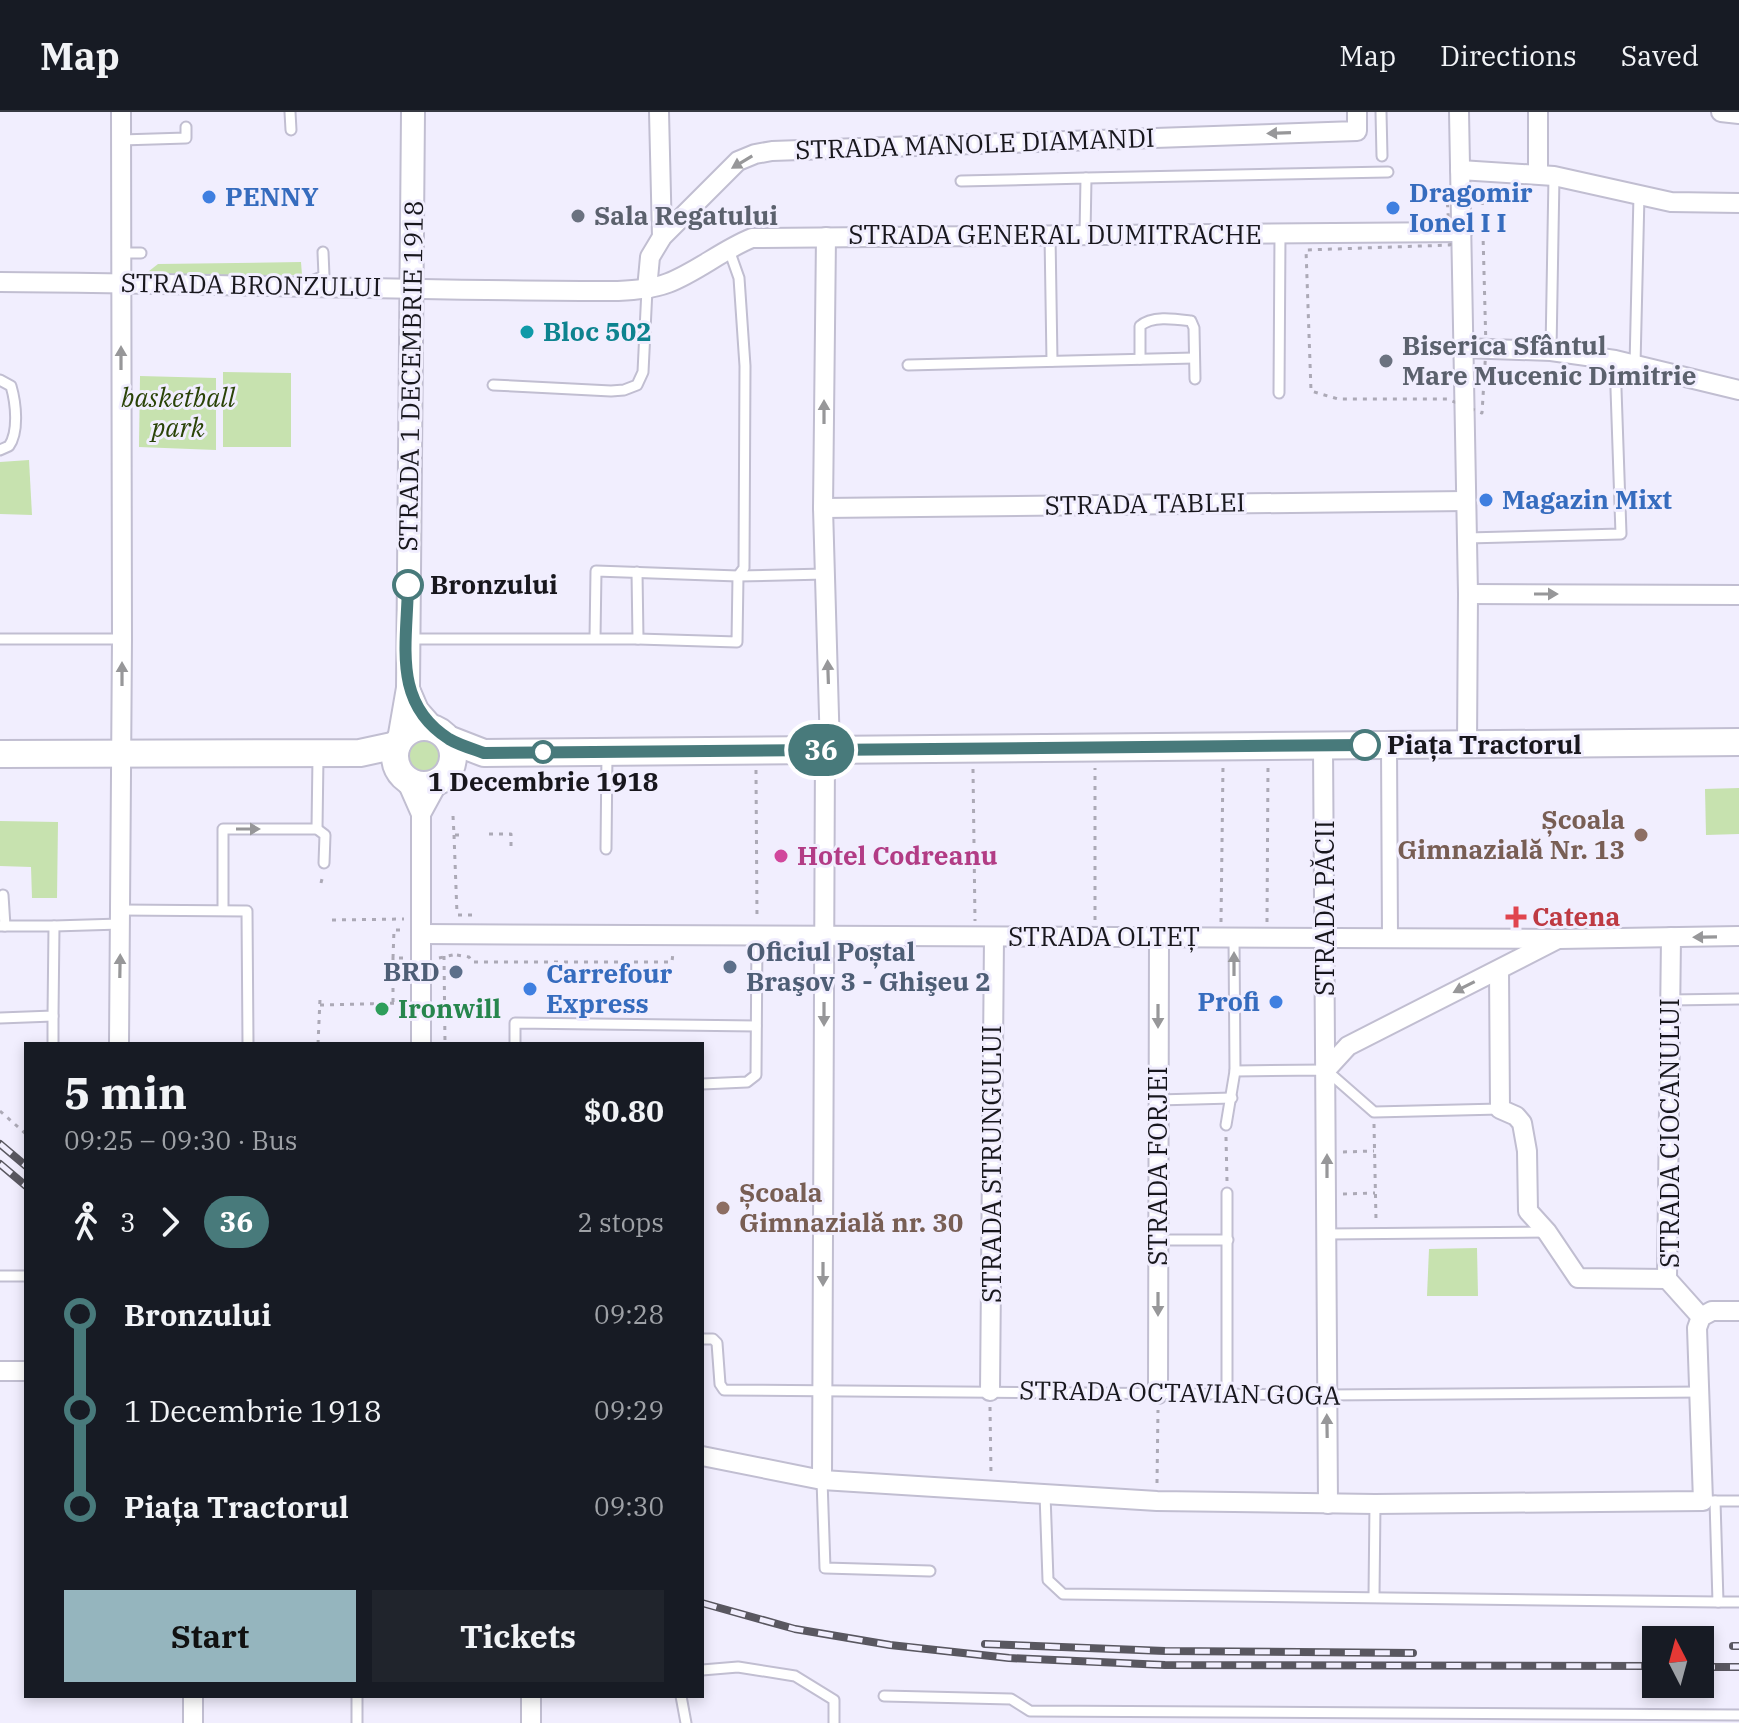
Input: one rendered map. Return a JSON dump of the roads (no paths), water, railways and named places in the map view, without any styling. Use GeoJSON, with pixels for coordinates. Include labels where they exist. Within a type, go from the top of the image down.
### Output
{"type":"FeatureCollection","features":[{"type":"Feature","properties":{"kind":"main road"},"geometry":{"type":"LineString","coordinates":[[400,758],[408,731],[416,728],[440,733],[484,753],[1739,742]]}},
{"type":"Feature","properties":{"kind":"main road"},"geometry":{"type":"LineString","coordinates":[[440,733],[454,757],[443,778]]}},
{"type":"Feature","properties":{"kind":"main road"},"geometry":{"type":"LineString","coordinates":[[0,754],[360,753],[400,758],[422,785],[443,778],[484,753]]}},
{"type":"Feature","properties":{"kind":"street"},"geometry":{"type":"LineString","coordinates":[[119,1042],[121,112]]}},
{"type":"Feature","properties":{"kind":"street","name":"STRADA 1 DECEMBRIE 1918"},"geometry":{"type":"LineString","coordinates":[[400,758],[408,688],[413,112]]}},
{"type":"Feature","properties":{"kind":"street"},"geometry":{"type":"LineString","coordinates":[[659,112],[662,237]]}},
{"type":"Feature","properties":{"kind":"street"},"geometry":{"type":"LineString","coordinates":[[1459,112],[1460,196],[1456,232],[1463,348],[1468,594],[1467,745]]}},
{"type":"Feature","properties":{"kind":"street"},"geometry":{"type":"LineString","coordinates":[[1538,112],[1546,175]]}},
{"type":"Feature","properties":{"kind":"street"},"geometry":{"type":"LineString","coordinates":[[1721,112],[1739,114]]}},
{"type":"Feature","properties":{"kind":"street","name":"STRADA MANOLE DIAMANDI"},"geometry":{"type":"LineString","coordinates":[[647,289],[650,257],[662,237],[738,161],[755,154],[1357,121]]}},
{"type":"Feature","properties":{"kind":"street"},"geometry":{"type":"LineString","coordinates":[[1460,170],[1546,175],[1671,202],[1739,203]]}},
{"type":"Feature","properties":{"kind":"street","name":"STRADA GENERAL DUMITRACHE"},"geometry":{"type":"LineString","coordinates":[[822,1480],[827,750],[823,508],[826,237],[1456,232]]}},
{"type":"Feature","properties":{"kind":"street","name":"STRADA BRONZULUI"},"geometry":{"type":"LineString","coordinates":[[0,282],[412,289],[647,289],[670,283],[728,247],[752,238],[826,237]]}},
{"type":"Feature","properties":{"kind":"street"},"geometry":{"type":"LineString","coordinates":[[1463,348],[1551,351],[1615,360],[1739,390]]}},
{"type":"Feature","properties":{"kind":"street","name":"STRADA TABLEI"},"geometry":{"type":"LineString","coordinates":[[823,508],[1466,501]]}},
{"type":"Feature","properties":{"kind":"street"},"geometry":{"type":"LineString","coordinates":[[1468,594],[1739,595]]}},
{"type":"Feature","properties":{"kind":"street"},"geometry":{"type":"LineString","coordinates":[[408,688],[417,710],[440,733]]}},
{"type":"Feature","properties":{"kind":"street"},"geometry":{"type":"LineString","coordinates":[[1389,745],[1390,938]]}},
{"type":"Feature","properties":{"kind":"street","name":"STRADA PĂCII"},"geometry":{"type":"LineString","coordinates":[[1323,746],[1328,1504]]}},
{"type":"Feature","properties":{"kind":"street"},"geometry":{"type":"LineString","coordinates":[[400,758],[421,814],[421,1042]]}},
{"type":"Feature","properties":{"kind":"street"},"geometry":{"type":"LineString","coordinates":[[421,814],[443,778]]}},
{"type":"Feature","properties":{"kind":"street","name":"STRADA OLTEȚ"},"geometry":{"type":"LineString","coordinates":[[421,926],[757,936],[1559,939],[1739,936]]}},
{"type":"Feature","properties":{"kind":"street","name":"STRADA STRUNGULUI"},"geometry":{"type":"LineString","coordinates":[[985,937],[990,1391]]}},
{"type":"Feature","properties":{"kind":"street","name":"STRADA CIOCANULUI"},"geometry":{"type":"LineString","coordinates":[[1671,937],[1667,1279],[1701,1317]]}},
{"type":"Feature","properties":{"kind":"street","name":"STRADA FORJEI"},"geometry":{"type":"LineString","coordinates":[[1158,1394],[1159,938]]}},
{"type":"Feature","properties":{"kind":"street"},"geometry":{"type":"LineString","coordinates":[[1326,1070],[1348,1046],[1559,939]]}},
{"type":"Feature","properties":{"kind":"street"},"geometry":{"type":"LineString","coordinates":[[1499,970],[1500,1109],[1516,1116],[1522,1123],[1527,1151],[1528,1211],[1547,1232],[1578,1278],[1667,1279]]}},
{"type":"Feature","properties":{"kind":"street"},"geometry":{"type":"LineString","coordinates":[[704,1456],[822,1480],[1157,1501],[1375,1504],[1709,1501],[1697,1328],[1701,1317],[1712,1311],[1739,1311]]}},
{"type":"Feature","properties":{"kind":"street"},"geometry":{"type":"LineString","coordinates":[[0,1371],[24,1371]]}},
{"type":"Feature","properties":{"kind":"street"},"geometry":{"type":"LineString","coordinates":[[193,1698],[193,1723]]}},
{"type":"Feature","properties":{"kind":"street"},"geometry":{"type":"LineString","coordinates":[[531,1698],[531,1723]]}},
{"type":"Feature","properties":{"kind":"lane"},"geometry":{"type":"LineString","coordinates":[[290,112],[291,130]]}},
{"type":"Feature","properties":{"kind":"lane"},"geometry":{"type":"LineString","coordinates":[[1381,112],[1382,156]]}},
{"type":"Feature","properties":{"kind":"lane"},"geometry":{"type":"LineString","coordinates":[[121,140],[186,138],[186,127]]}},
{"type":"Feature","properties":{"kind":"lane"},"geometry":{"type":"LineString","coordinates":[[961,181],[1388,172]]}},
{"type":"Feature","properties":{"kind":"lane"},"geometry":{"type":"LineString","coordinates":[[1546,175],[1551,351]]}},
{"type":"Feature","properties":{"kind":"lane"},"geometry":{"type":"LineString","coordinates":[[1085,235],[1086,178]]}},
{"type":"Feature","properties":{"kind":"lane"},"geometry":{"type":"LineString","coordinates":[[1635,365],[1639,195]]}},
{"type":"Feature","properties":{"kind":"lane"},"geometry":{"type":"LineString","coordinates":[[1279,393],[1280,234]]}},
{"type":"Feature","properties":{"kind":"lane"},"geometry":{"type":"LineString","coordinates":[[1050,235],[1052,361]]}},
{"type":"Feature","properties":{"kind":"lane"},"geometry":{"type":"LineString","coordinates":[[408,639],[595,638],[737,642],[738,576],[744,568],[745,366],[739,278],[728,247]]}},
{"type":"Feature","properties":{"kind":"lane"},"geometry":{"type":"LineString","coordinates":[[301,286],[324,276],[323,252]]}},
{"type":"Feature","properties":{"kind":"lane"},"geometry":{"type":"LineString","coordinates":[[121,253],[141,253]]}},
{"type":"Feature","properties":{"kind":"lane"},"geometry":{"type":"LineString","coordinates":[[493,385],[611,391],[637,385],[643,372],[647,289]]}},
{"type":"Feature","properties":{"kind":"lane"},"geometry":{"type":"LineString","coordinates":[[1140,359],[1140,326],[1150,319],[1191,321],[1195,379]]}},
{"type":"Feature","properties":{"kind":"lane"},"geometry":{"type":"LineString","coordinates":[[908,365],[1194,358]]}},
{"type":"Feature","properties":{"kind":"lane"},"geometry":{"type":"LineString","coordinates":[[1467,538],[1621,534],[1615,360]]}},
{"type":"Feature","properties":{"kind":"lane"},"geometry":{"type":"LineString","coordinates":[[0,380],[11,386],[14,395],[15,432],[9,446],[0,450]]}},
{"type":"Feature","properties":{"kind":"lane"},"geometry":{"type":"LineString","coordinates":[[595,638],[596,571],[738,576],[825,574]]}},
{"type":"Feature","properties":{"kind":"lane"},"geometry":{"type":"LineString","coordinates":[[637,572],[638,639]]}},
{"type":"Feature","properties":{"kind":"lane"},"geometry":{"type":"LineString","coordinates":[[0,639],[122,639]]}},
{"type":"Feature","properties":{"kind":"lane"},"geometry":{"type":"LineString","coordinates":[[606,849],[607,751]]}},
{"type":"Feature","properties":{"kind":"lane"},"geometry":{"type":"LineString","coordinates":[[317,829],[318,753]]}},
{"type":"Feature","properties":{"kind":"lane"},"geometry":{"type":"LineString","coordinates":[[223,910],[223,829],[317,829],[325,835],[324,863]]}},
{"type":"Feature","properties":{"kind":"lane"},"geometry":{"type":"LineString","coordinates":[[3,895],[3,926],[54,926],[120,917],[247,911],[248,1042]]}},
{"type":"Feature","properties":{"kind":"lane"},"geometry":{"type":"LineString","coordinates":[[53,1042],[54,926]]}},
{"type":"Feature","properties":{"kind":"lane"},"geometry":{"type":"LineString","coordinates":[[704,1084],[747,1082],[756,1075],[757,936]]}},
{"type":"Feature","properties":{"kind":"lane"},"geometry":{"type":"LineString","coordinates":[[1226,1125],[1235,1071],[1227,938]]}},
{"type":"Feature","properties":{"kind":"lane"},"geometry":{"type":"LineString","coordinates":[[1670,1000],[1739,999]]}},
{"type":"Feature","properties":{"kind":"lane"},"geometry":{"type":"LineString","coordinates":[[0,1018],[53,1016]]}},
{"type":"Feature","properties":{"kind":"lane"},"geometry":{"type":"LineString","coordinates":[[515,1042],[515,1023],[756,1026]]}},
{"type":"Feature","properties":{"kind":"lane"},"geometry":{"type":"LineString","coordinates":[[1235,1071],[1326,1070],[1374,1112],[1500,1109]]}},
{"type":"Feature","properties":{"kind":"lane"},"geometry":{"type":"LineString","coordinates":[[1158,1100],[1232,1098]]}},
{"type":"Feature","properties":{"kind":"lane"},"geometry":{"type":"LineString","coordinates":[[1227,1193],[1227,1394]]}},
{"type":"Feature","properties":{"kind":"lane"},"geometry":{"type":"LineString","coordinates":[[1327,1234],[1547,1232]]}},
{"type":"Feature","properties":{"kind":"lane"},"geometry":{"type":"LineString","coordinates":[[1158,1240],[1228,1240]]}},
{"type":"Feature","properties":{"kind":"lane"},"geometry":{"type":"LineString","coordinates":[[0,1276],[24,1276]]}},
{"type":"Feature","properties":{"kind":"lane","name":"STRADA OCTAVIAN GOGA"},"geometry":{"type":"LineString","coordinates":[[704,1339],[713,1339],[717,1343],[720,1384],[724,1390],[1326,1395],[1701,1392]]}},
{"type":"Feature","properties":{"kind":"lane"},"geometry":{"type":"LineString","coordinates":[[822,1480],[825,1568],[930,1571]]}},
{"type":"Feature","properties":{"kind":"lane"},"geometry":{"type":"LineString","coordinates":[[1045,1494],[1048,1580],[1063,1594],[1739,1602]]}},
{"type":"Feature","properties":{"kind":"lane"},"geometry":{"type":"LineString","coordinates":[[1718,1602],[1709,1501],[1739,1501]]}},
{"type":"Feature","properties":{"kind":"lane"},"geometry":{"type":"LineString","coordinates":[[1374,1596],[1375,1504]]}},
{"type":"Feature","properties":{"kind":"lane"},"geometry":{"type":"LineString","coordinates":[[704,1670],[738,1667],[795,1676],[834,1700],[834,1723]]}},
{"type":"Feature","properties":{"kind":"lane"},"geometry":{"type":"LineString","coordinates":[[884,1696],[1001,1698],[1018,1702],[1030,1711],[1256,1718],[1692,1718],[1739,1715]]}},
{"type":"Feature","properties":{"kind":"lane"},"geometry":{"type":"LineString","coordinates":[[357,1698],[357,1723]]}},
{"type":"Feature","properties":{"kind":"lane"},"geometry":{"type":"LineString","coordinates":[[681,1698],[686,1723]]}},
{"type":"Feature","properties":{"kind":"lane"},"geometry":{"type":"LineString","coordinates":[[1030,1711],[1030,1723]]}},
{"type":"Feature","properties":{"kind":"railway"},"geometry":{"type":"LineString","coordinates":[[0,1144],[24,1164]]}},
{"type":"Feature","properties":{"kind":"railway"},"geometry":{"type":"LineString","coordinates":[[0,1164],[24,1184]]}},
{"type":"Feature","properties":{"kind":"railway"},"geometry":{"type":"LineString","coordinates":[[704,1604],[795,1629],[890,1645],[1009,1658],[1165,1665],[1642,1666]]}},
{"type":"Feature","properties":{"kind":"railway"},"geometry":{"type":"LineString","coordinates":[[985,1644],[1165,1651],[1413,1653]]}},
{"type":"Feature","properties":{"kind":"railway"},"geometry":{"type":"LineString","coordinates":[[1733,1646],[1739,1646]]}},
{"type":"Feature","properties":{"kind":"railway"},"geometry":{"type":"LineString","coordinates":[[1714,1667],[1739,1667]]}},
{"type":"Feature","properties":{"kind":"place","name":"PENNY"},"geometry":{"type":"Point","coordinates":[209,197]}},
{"type":"Feature","properties":{"kind":"place","name":"Dragomir Ionel I I"},"geometry":{"type":"Point","coordinates":[1393,208]}},
{"type":"Feature","properties":{"kind":"place","name":"Sala Regatului"},"geometry":{"type":"Point","coordinates":[578,216]}},
{"type":"Feature","properties":{"kind":"place","name":"Bloc 502"},"geometry":{"type":"Point","coordinates":[527,332]}},
{"type":"Feature","properties":{"kind":"place","name":"Biserica Sfântul Mare Mucenic Dimitrie"},"geometry":{"type":"Point","coordinates":[1386,361]}},
{"type":"Feature","properties":{"kind":"place","name":"Magazin Mixt"},"geometry":{"type":"Point","coordinates":[1486,500]}},
{"type":"Feature","properties":{"kind":"place","name":"Bronzului"},"geometry":{"type":"Point","coordinates":[408,585]}},
{"type":"Feature","properties":{"kind":"place","name":"Piața Tractorul"},"geometry":{"type":"Point","coordinates":[1365,745]}},
{"type":"Feature","properties":{"kind":"place","name":"1 Decembrie 1918"},"geometry":{"type":"Point","coordinates":[543,752]}},
{"type":"Feature","properties":{"kind":"place","name":"Școala Gimnazială Nr. 13"},"geometry":{"type":"Point","coordinates":[1641,835]}},
{"type":"Feature","properties":{"kind":"place","name":"Hotel Codreanu"},"geometry":{"type":"Point","coordinates":[781,856]}},
{"type":"Feature","properties":{"kind":"place","name":"Catena"},"geometry":{"type":"Point","coordinates":[1516,917]}},
{"type":"Feature","properties":{"kind":"place","name":"Oficiul Poștal Braşov 3 - Ghişeu 2"},"geometry":{"type":"Point","coordinates":[730,967]}},
{"type":"Feature","properties":{"kind":"place","name":"BRD"},"geometry":{"type":"Point","coordinates":[456,972]}},
{"type":"Feature","properties":{"kind":"place","name":"Carrefour Express"},"geometry":{"type":"Point","coordinates":[530,989]}},
{"type":"Feature","properties":{"kind":"place","name":"Profi"},"geometry":{"type":"Point","coordinates":[1276,1002]}},
{"type":"Feature","properties":{"kind":"place","name":"Ironwill"},"geometry":{"type":"Point","coordinates":[382,1009]}},
{"type":"Feature","properties":{"kind":"place","name":"Școala Gimnazială nr. 30"},"geometry":{"type":"Point","coordinates":[723,1208]}},
{"type":"Feature","properties":{"kind":"park label","name":"basketball park"},"geometry":{"type":"Point","coordinates":[178,413]}}]}
